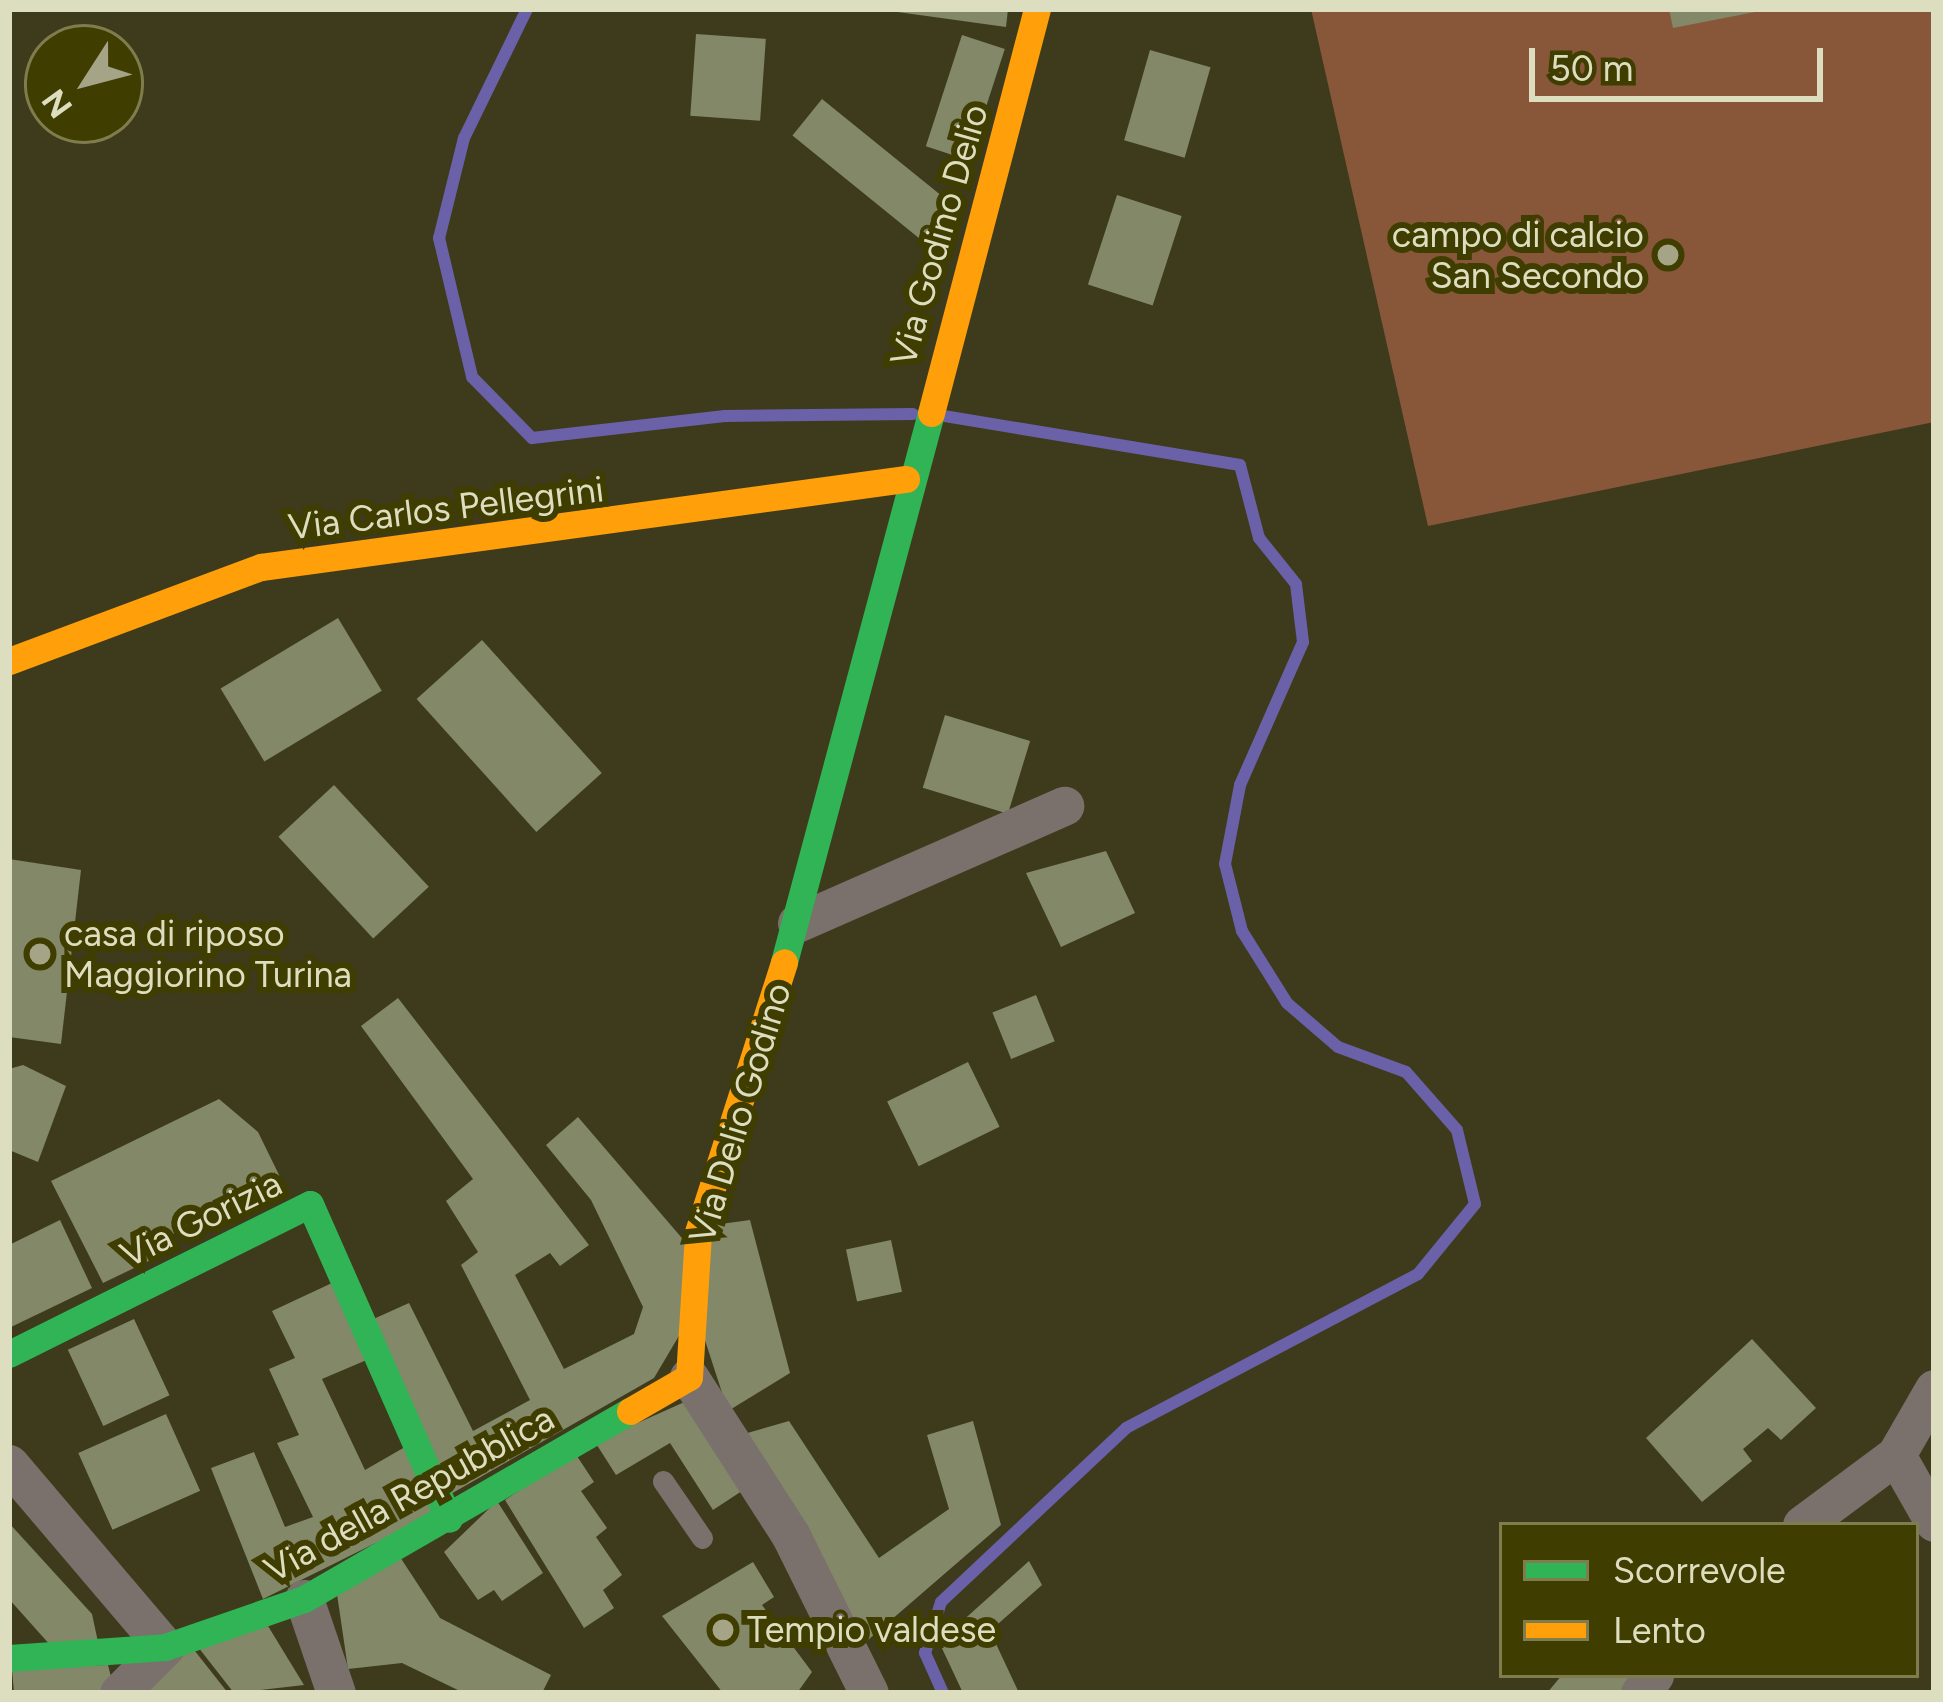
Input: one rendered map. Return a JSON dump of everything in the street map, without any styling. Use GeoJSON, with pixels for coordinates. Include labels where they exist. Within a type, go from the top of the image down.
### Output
{"type":"FeatureCollection","features":[{"type":"Feature","properties":{"kind":"street","name":"Via Godino Delio"},"geometry":{"type":"LineString","coordinates":[[906,479],[1037,9]]}},
{"type":"Feature","properties":{"kind":"street","name":"Via Carlos Pellegrini"},"geometry":{"type":"LineString","coordinates":[[9,661],[261,567],[906,479]]}},
{"type":"Feature","properties":{"kind":"street","name":"Via Delio Godino"},"geometry":{"type":"LineString","coordinates":[[689,1377],[698,1232],[796,922],[906,479]]}},
{"type":"Feature","properties":{"kind":"street"},"geometry":{"type":"LineString","coordinates":[[796,922],[1064,806]]}},
{"type":"Feature","properties":{"kind":"street","name":"Via Gorizia"},"geometry":{"type":"LineString","coordinates":[[9,1354],[310,1204],[449,1519]]}},
{"type":"Feature","properties":{"kind":"street"},"geometry":{"type":"LineString","coordinates":[[689,1377],[790,1536],[869,1693]]}},
{"type":"Feature","properties":{"kind":"street","name":"Via della Repubblica"},"geometry":{"type":"LineString","coordinates":[[9,1658],[165,1646],[304,1600],[689,1377]]}},
{"type":"Feature","properties":{"kind":"street"},"geometry":{"type":"LineString","coordinates":[[1806,1522],[1896,1455],[1934,1389]]}},
{"type":"Feature","properties":{"kind":"street"},"geometry":{"type":"LineString","coordinates":[[1896,1455],[1934,1522]]}},
{"type":"Feature","properties":{"kind":"street"},"geometry":{"type":"LineString","coordinates":[[9,1464],[165,1646],[119,1693]]}},
{"type":"Feature","properties":{"kind":"street"},"geometry":{"type":"LineString","coordinates":[[304,1600],[332,1692]]}},
{"type":"Feature","properties":{"kind":"lane"},"geometry":{"type":"LineString","coordinates":[[663,1481],[702,1538]]}},
{"type":"Feature","properties":{"kind":"shaded area","name":"campo di calcio San Secondo"},"geometry":{"type":"Polygon","coordinates":[[[1311,9],[1934,9],[1934,422],[1428,526],[1311,9]]]}},
{"type":"Feature","properties":{"kind":"building"},"geometry":{"type":"Polygon","coordinates":[[[876,9],[1008,9],[1006,27],[876,9]]]}},
{"type":"Feature","properties":{"kind":"building"},"geometry":{"type":"Polygon","coordinates":[[[1669,9],[1760,9],[1760,11],[1673,28],[1669,9]]]}},
{"type":"Feature","properties":{"kind":"building"},"geometry":{"type":"Polygon","coordinates":[[[696,34],[766,39],[760,121],[690,116],[696,34]]]}},
{"type":"Feature","properties":{"kind":"building"},"geometry":{"type":"Polygon","coordinates":[[[962,35],[1005,49],[969,160],[926,146],[962,35]]]}},
{"type":"Feature","properties":{"kind":"building"},"geometry":{"type":"Polygon","coordinates":[[[1150,50],[1211,67],[1185,158],[1124,140],[1150,50]]]}},
{"type":"Feature","properties":{"kind":"building"},"geometry":{"type":"Polygon","coordinates":[[[822,99],[953,205],[924,242],[792,136],[822,99]]]}},
{"type":"Feature","properties":{"kind":"building"},"geometry":{"type":"Polygon","coordinates":[[[1117,195],[1182,216],[1153,305],[1088,284],[1117,195]]]}},
{"type":"Feature","properties":{"kind":"building"},"geometry":{"type":"Polygon","coordinates":[[[338,618],[382,691],[264,761],[221,689],[338,618]]]}},
{"type":"Feature","properties":{"kind":"building"},"geometry":{"type":"Polygon","coordinates":[[[482,640],[602,773],[536,832],[417,699],[482,640]]]}},
{"type":"Feature","properties":{"kind":"building"},"geometry":{"type":"Polygon","coordinates":[[[945,715],[1030,741],[1008,814],[923,788],[945,715]]]}},
{"type":"Feature","properties":{"kind":"building"},"geometry":{"type":"Polygon","coordinates":[[[334,785],[429,887],[373,938],[278,837],[334,785]]]}},
{"type":"Feature","properties":{"kind":"building"},"geometry":{"type":"Polygon","coordinates":[[[1106,851],[1135,913],[1061,947],[1026,873],[1106,851]]]}},
{"type":"Feature","properties":{"kind":"building","name":"casa di riposo Maggiorino Turina"},"geometry":{"type":"Polygon","coordinates":[[[9,859],[81,870],[61,1044],[9,1037],[9,859]]]}},
{"type":"Feature","properties":{"kind":"building"},"geometry":{"type":"Polygon","coordinates":[[[1036,995],[1055,1041],[1011,1059],[992,1013],[1036,995]]]}},
{"type":"Feature","properties":{"kind":"building"},"geometry":{"type":"Polygon","coordinates":[[[398,998],[589,1245],[560,1266],[550,1253],[515,1275],[564,1369],[634,1334],[643,1307],[591,1200],[546,1145],[578,1117],[687,1244],[683,1329],[654,1378],[449,1495],[369,1321],[409,1303],[473,1431],[530,1400],[461,1265],[478,1252],[446,1201],[473,1179],[361,1026],[398,998]]]}},
{"type":"Feature","properties":{"kind":"building"},"geometry":{"type":"Polygon","coordinates":[[[968,1062],[1000,1127],[919,1166],[887,1101],[968,1062]]]}},
{"type":"Feature","properties":{"kind":"building","name":"casa di riposo Maggiorino Turina"},"geometry":{"type":"Polygon","coordinates":[[[23,1065],[66,1086],[38,1162],[9,1150],[9,1069],[23,1065]]]}},
{"type":"Feature","properties":{"kind":"building"},"geometry":{"type":"Polygon","coordinates":[[[219,1099],[258,1132],[283,1183],[149,1245],[155,1258],[103,1283],[51,1181],[219,1099]]]}},
{"type":"Feature","properties":{"kind":"building"},"geometry":{"type":"Polygon","coordinates":[[[60,1220],[92,1288],[9,1328],[9,1245],[60,1220]]]}},
{"type":"Feature","properties":{"kind":"building"},"geometry":{"type":"Polygon","coordinates":[[[750,1220],[790,1373],[728,1411],[702,1331],[706,1226],[750,1220]]]}},
{"type":"Feature","properties":{"kind":"building"},"geometry":{"type":"Polygon","coordinates":[[[891,1240],[902,1292],[857,1301],[846,1250],[891,1240]]]}},
{"type":"Feature","properties":{"kind":"building"},"geometry":{"type":"Polygon","coordinates":[[[332,1283],[369,1359],[322,1379],[365,1470],[405,1447],[436,1513],[263,1599],[211,1468],[254,1452],[285,1527],[313,1517],[277,1443],[299,1435],[269,1369],[295,1358],[272,1311],[332,1283]]]}},
{"type":"Feature","properties":{"kind":"building"},"geometry":{"type":"Polygon","coordinates":[[[134,1319],[169,1395],[103,1426],[68,1350],[134,1319]]]}},
{"type":"Feature","properties":{"kind":"building"},"geometry":{"type":"Polygon","coordinates":[[[1752,1339],[1816,1408],[1781,1440],[1768,1428],[1743,1449],[1752,1461],[1702,1502],[1646,1438],[1752,1339]]]}},
{"type":"Feature","properties":{"kind":"building"},"geometry":{"type":"Polygon","coordinates":[[[689,1400],[748,1487],[713,1510],[670,1443],[616,1475],[595,1442],[689,1400]]]}},
{"type":"Feature","properties":{"kind":"building"},"geometry":{"type":"Polygon","coordinates":[[[166,1414],[200,1491],[112,1530],[78,1453],[166,1414]]]}},
{"type":"Feature","properties":{"kind":"building"},"geometry":{"type":"Polygon","coordinates":[[[789,1421],[879,1558],[949,1509],[927,1435],[973,1421],[1001,1525],[861,1646],[737,1436],[789,1421]]]}},
{"type":"Feature","properties":{"kind":"building"},"geometry":{"type":"Polygon","coordinates":[[[575,1453],[594,1482],[581,1491],[607,1528],[596,1537],[622,1575],[603,1590],[614,1608],[584,1628],[505,1500],[575,1453]]]}},
{"type":"Feature","properties":{"kind":"building"},"geometry":{"type":"Polygon","coordinates":[[[497,1501],[543,1573],[502,1601],[494,1590],[478,1600],[444,1552],[497,1501]]]}},
{"type":"Feature","properties":{"kind":"building"},"geometry":{"type":"Polygon","coordinates":[[[9,1523],[92,1614],[98,1642],[51,1646],[9,1599],[9,1523]]]}},
{"type":"Feature","properties":{"kind":"building"},"geometry":{"type":"Polygon","coordinates":[[[400,1557],[440,1618],[551,1675],[542,1693],[464,1693],[402,1663],[348,1669],[337,1594],[400,1557]]]}},
{"type":"Feature","properties":{"kind":"building"},"geometry":{"type":"Polygon","coordinates":[[[1029,1561],[1042,1585],[990,1631],[1019,1693],[963,1693],[939,1642],[1029,1561]]]}},
{"type":"Feature","properties":{"kind":"building","name":"Tempio valdese"},"geometry":{"type":"Polygon","coordinates":[[[753,1562],[774,1597],[762,1605],[812,1672],[797,1693],[723,1693],[662,1616],[753,1562]]]}},
{"type":"Feature","properties":{"kind":"building"},"geometry":{"type":"Polygon","coordinates":[[[268,1626],[304,1685],[234,1693],[198,1647],[268,1626]]]}},
{"type":"Feature","properties":{"kind":"building"},"geometry":{"type":"Polygon","coordinates":[[[191,1646],[228,1693],[127,1693],[191,1646]]]}},
{"type":"Feature","properties":{"kind":"building"},"geometry":{"type":"Polygon","coordinates":[[[108,1665],[115,1693],[14,1693],[12,1669],[108,1665]]]}},
{"type":"Feature","properties":{"kind":"building"},"geometry":{"type":"Polygon","coordinates":[[[1560,1678],[1634,1678],[1622,1693],[1547,1693],[1560,1678]]]}},
{"type":"Feature","properties":{"kind":"waterway"},"geometry":{"type":"LineString","coordinates":[[527,9],[464,138],[439,238],[472,377],[532,438],[725,416],[913,414]]}},
{"type":"Feature","properties":{"kind":"waterway"},"geometry":{"type":"LineString","coordinates":[[943,1693],[925,1653],[941,1602],[1126,1428],[1418,1274],[1475,1204],[1457,1130],[1406,1072],[1338,1047],[1287,1003],[1242,931],[1225,864],[1240,785],[1303,642],[1296,584],[1259,538],[1240,465],[945,416]]}},
{"type":"Feature","properties":{"kind":"traffic: fast"},"geometry":{"type":"LineString","coordinates":[[784,962],[931,413]]}},
{"type":"Feature","properties":{"kind":"traffic: fast"},"geometry":{"type":"LineString","coordinates":[[9,1354],[310,1204],[449,1519]]}},
{"type":"Feature","properties":{"kind":"traffic: fast"},"geometry":{"type":"LineString","coordinates":[[9,1658],[165,1647],[304,1599],[630,1411]]}},
{"type":"Feature","properties":{"kind":"traffic: slow"},"geometry":{"type":"LineString","coordinates":[[931,413],[1037,9]]}},
{"type":"Feature","properties":{"kind":"traffic: slow"},"geometry":{"type":"LineString","coordinates":[[9,661],[261,567],[906,479]]}},
{"type":"Feature","properties":{"kind":"traffic: slow"},"geometry":{"type":"LineString","coordinates":[[630,1411],[689,1377],[698,1232],[784,962]]}},
{"type":"Feature","properties":{"kind":"place","name":"campo di calcio San Secondo"},"geometry":{"type":"Point","coordinates":[1668,255]}},
{"type":"Feature","properties":{"kind":"place","name":"casa di riposo Maggiorino Turina"},"geometry":{"type":"Point","coordinates":[40,954]}},
{"type":"Feature","properties":{"kind":"place","name":"Tempio valdese"},"geometry":{"type":"Point","coordinates":[723,1630]}}]}
